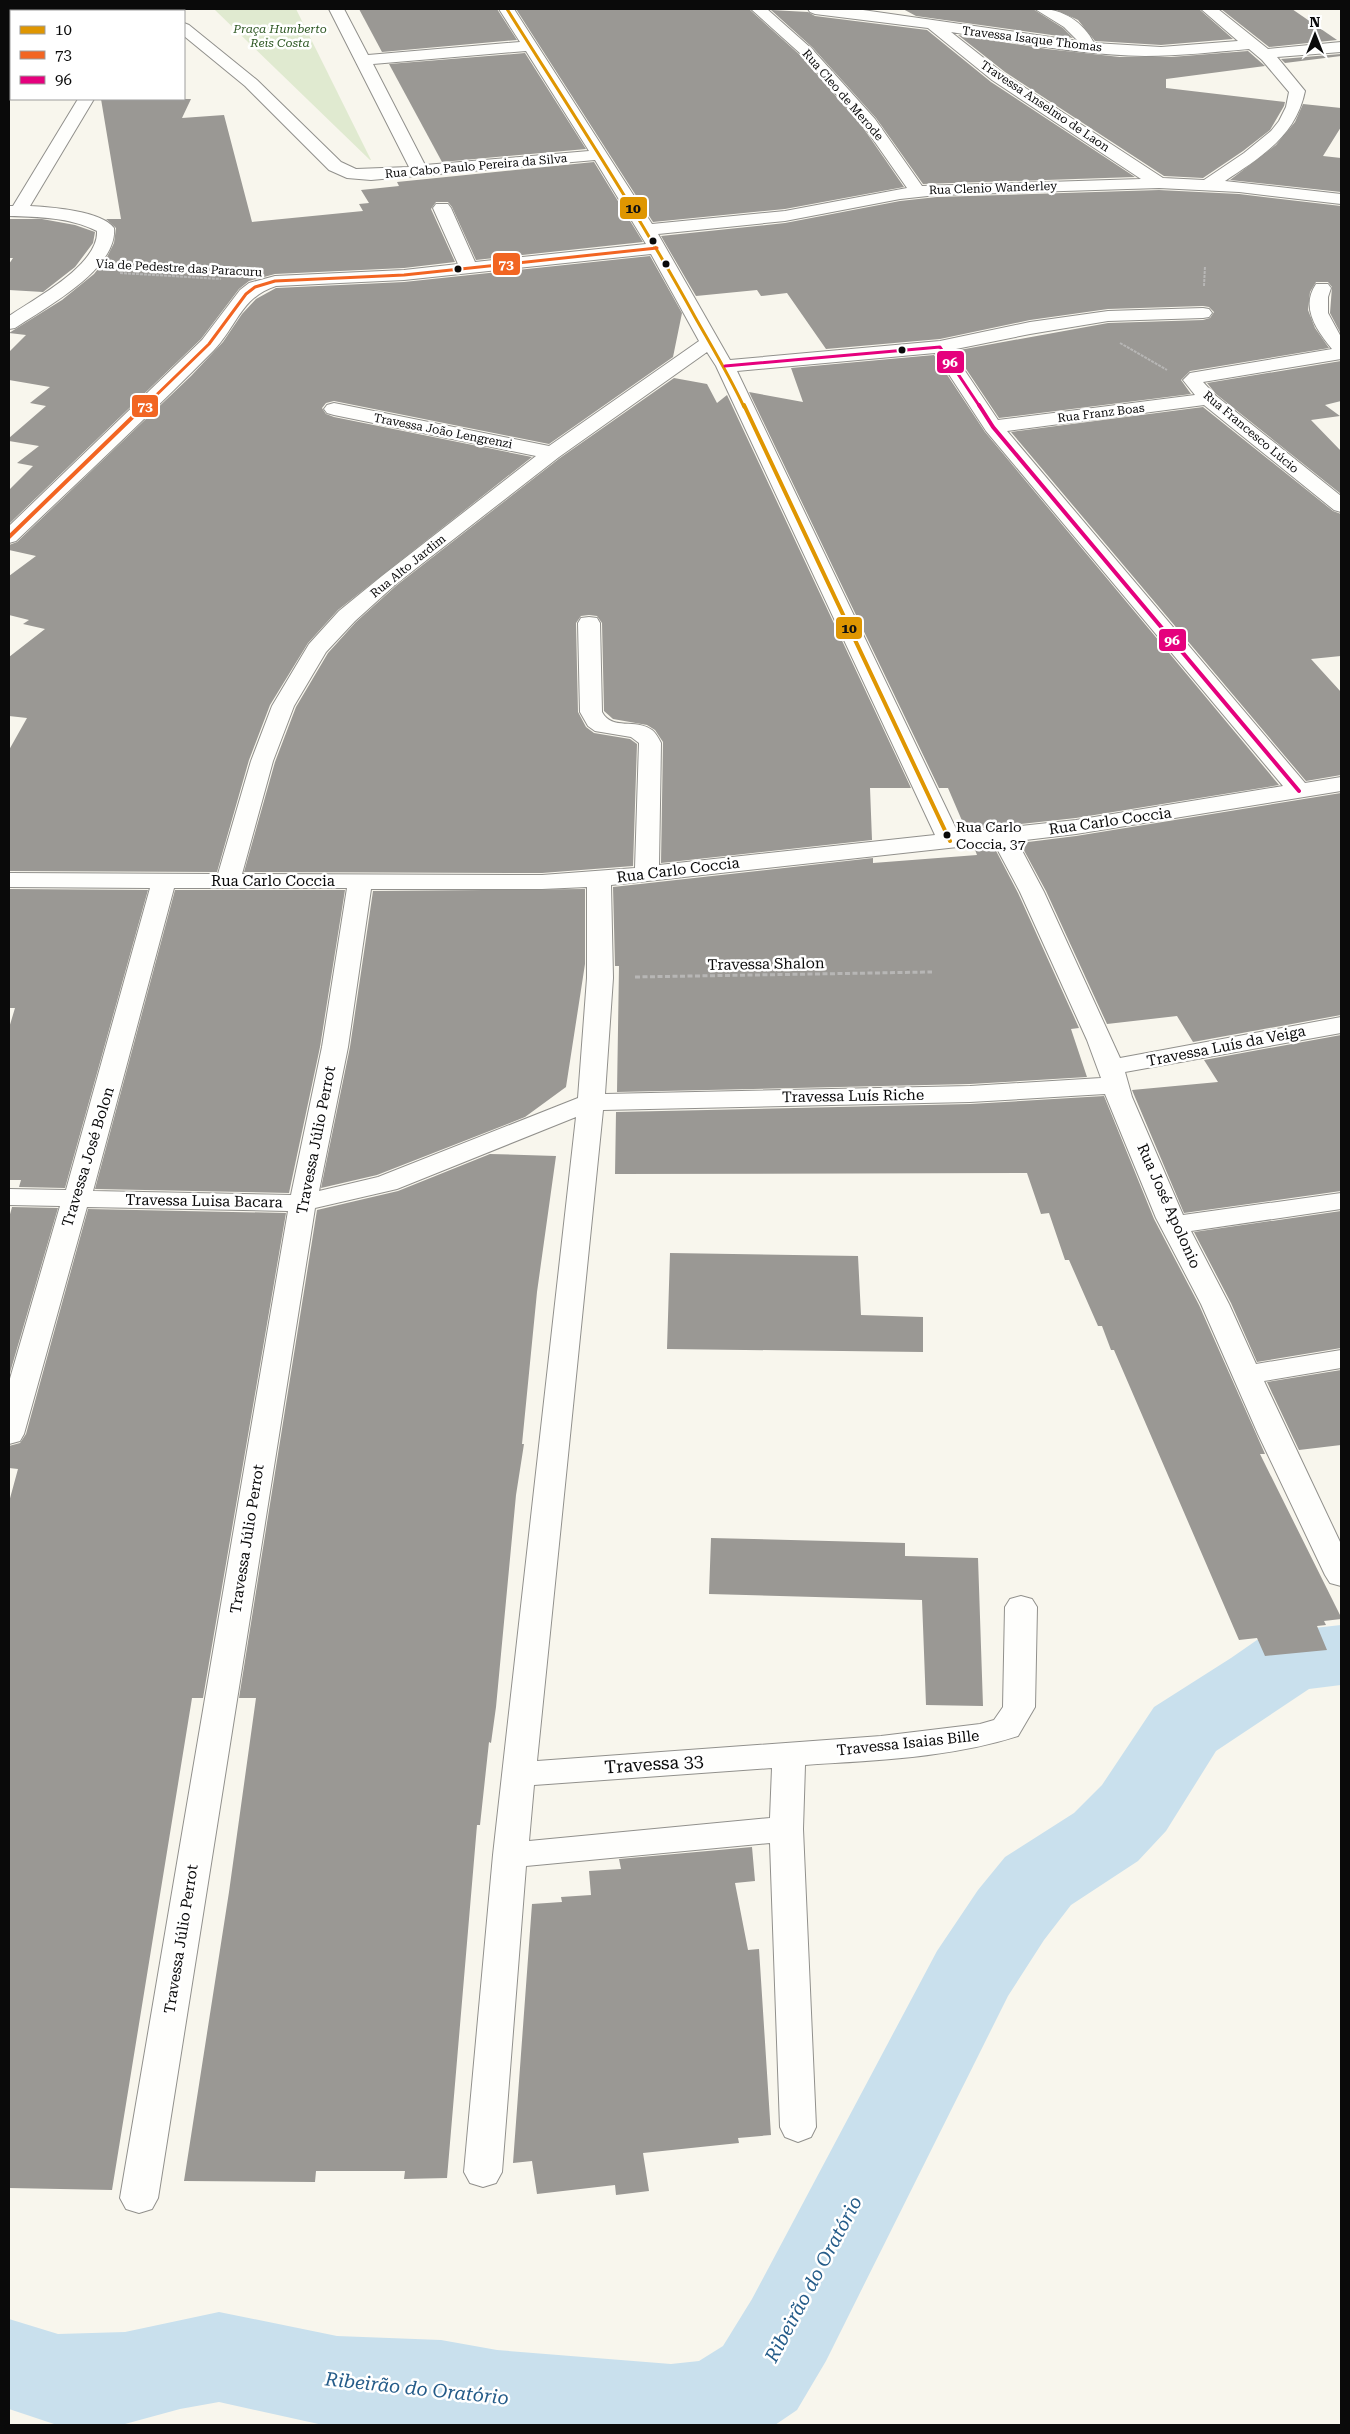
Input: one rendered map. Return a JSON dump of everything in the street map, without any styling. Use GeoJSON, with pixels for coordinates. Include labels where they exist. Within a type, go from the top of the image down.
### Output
{"type":"FeatureCollection","features":[{"type":"Feature","properties":{"kind":"street"},"geometry":{"type":"LineString","coordinates":[[337,9],[420,171]]}},
{"type":"Feature","properties":{"kind":"street"},"geometry":{"type":"LineString","coordinates":[[507,9],[658,248],[724,366],[950,841]]}},
{"type":"Feature","properties":{"kind":"street","name":"Rua Cleo de Merode"},"geometry":{"type":"LineString","coordinates":[[758,9],[806,52],[869,122],[917,191]]}},
{"type":"Feature","properties":{"kind":"street","name":"Travessa Isaque Thomas"},"geometry":{"type":"LineString","coordinates":[[814,9],[1088,47],[1167,51],[1341,47]]}},
{"type":"Feature","properties":{"kind":"street"},"geometry":{"type":"LineString","coordinates":[[1043,9],[1073,25],[1084,37],[1088,47]]}},
{"type":"Feature","properties":{"kind":"street"},"geometry":{"type":"LineString","coordinates":[[1208,185],[1271,141],[1296,106],[1298,91],[1257,48],[1209,9]]}},
{"type":"Feature","properties":{"kind":"street","name":"Travessa Anselmo de Laon"},"geometry":{"type":"LineString","coordinates":[[934,26],[998,77],[1158,183]]}},
{"type":"Feature","properties":{"kind":"street","name":"Rua Cabo Paulo Pereira da Silva"},"geometry":{"type":"LineString","coordinates":[[185,29],[251,83],[335,166],[353,174],[420,171],[599,155]]}},
{"type":"Feature","properties":{"kind":"street"},"geometry":{"type":"LineString","coordinates":[[364,60],[531,46]]}},
{"type":"Feature","properties":{"kind":"street"},"geometry":{"type":"LineString","coordinates":[[9,324],[82,271],[103,249],[107,236],[105,228],[93,221],[79,217],[13,211],[85,100]]}},
{"type":"Feature","properties":{"kind":"street","name":"Rua Clenio Wanderley"},"geometry":{"type":"LineString","coordinates":[[647,230],[786,216],[917,191],[1158,183],[1208,185],[1341,199]]}},
{"type":"Feature","properties":{"kind":"street"},"geometry":{"type":"LineString","coordinates":[[442,208],[469,269]]}},
{"type":"Feature","properties":{"kind":"street"},"geometry":{"type":"LineString","coordinates":[[9,537],[209,344],[246,294],[255,287],[275,281],[404,275],[658,248]]}},
{"type":"Feature","properties":{"kind":"street"},"geometry":{"type":"LineString","coordinates":[[1322,288],[1316,306],[1321,320],[1341,348]]}},
{"type":"Feature","properties":{"kind":"street"},"geometry":{"type":"LineString","coordinates":[[724,366],[940,346],[1078,320],[1132,314],[1203,313]]}},
{"type":"Feature","properties":{"kind":"street","name":"Rua Alto Jardim"},"geometry":{"type":"LineString","coordinates":[[228,882],[244,819],[279,716],[317,648],[347,616],[389,580],[552,453],[709,342]]}},
{"type":"Feature","properties":{"kind":"street"},"geometry":{"type":"LineString","coordinates":[[940,346],[993,427],[1299,791]]}},
{"type":"Feature","properties":{"kind":"street"},"geometry":{"type":"LineString","coordinates":[[1192,380],[1230,371],[1341,352]]}},
{"type":"Feature","properties":{"kind":"street","name":"Rua Francesco Lúcio"},"geometry":{"type":"LineString","coordinates":[[1192,380],[1208,399],[1341,506]]}},
{"type":"Feature","properties":{"kind":"street","name":"Rua Franz Boas"},"geometry":{"type":"LineString","coordinates":[[993,427],[1208,399]]}},
{"type":"Feature","properties":{"kind":"street","name":"Travessa João Lengrenzi"},"geometry":{"type":"LineString","coordinates":[[334,408],[552,453]]}},
{"type":"Feature","properties":{"kind":"street"},"geometry":{"type":"LineString","coordinates":[[589,623],[591,712],[594,720],[605,728],[638,732],[647,736],[650,743],[647,873]]}},
{"type":"Feature","properties":{"kind":"street","name":"Rua Carlo Coccia"},"geometry":{"type":"LineString","coordinates":[[9,880],[542,882],[599,879],[1076,827],[1341,784]]}},
{"type":"Feature","properties":{"kind":"street","name":"Rua José Apolonio"},"geometry":{"type":"LineString","coordinates":[[1002,835],[1032,892],[1113,1076],[1174,1225],[1215,1304],[1246,1374],[1329,1524],[1341,1575]]}},
{"type":"Feature","properties":{"kind":"street"},"geometry":{"type":"LineString","coordinates":[[483,2172],[510,1855],[591,1102],[600,978],[599,879]]}},
{"type":"Feature","properties":{"kind":"street","name":"Travessa José Bolon"},"geometry":{"type":"LineString","coordinates":[[9,1434],[75,1200],[85,1176],[164,880]]}},
{"type":"Feature","properties":{"kind":"street","name":"Travessa Júlio Perrot"},"geometry":{"type":"LineString","coordinates":[[139,2198],[304,1203],[335,1047],[360,882]]}},
{"type":"Feature","properties":{"kind":"street","name":"Travessa Luís da Veiga"},"geometry":{"type":"LineString","coordinates":[[1113,1076],[1341,1025]]}},
{"type":"Feature","properties":{"kind":"street","name":"Travessa Luís Riche"},"geometry":{"type":"LineString","coordinates":[[591,1102],[970,1094],[1113,1076]]}},
{"type":"Feature","properties":{"kind":"street","name":"Travessa Luisa Bacara"},"geometry":{"type":"LineString","coordinates":[[9,1197],[75,1200],[304,1203],[387,1183],[591,1102]]}},
{"type":"Feature","properties":{"kind":"street"},"geometry":{"type":"LineString","coordinates":[[1174,1225],[1341,1201]]}},
{"type":"Feature","properties":{"kind":"street"},"geometry":{"type":"LineString","coordinates":[[1246,1374],[1341,1359]]}},
{"type":"Feature","properties":{"kind":"street","name":"Travessa Isaias Bille"},"geometry":{"type":"LineString","coordinates":[[789,1755],[881,1748],[981,1736],[1006,1728],[1019,1707],[1021,1607]]}},
{"type":"Feature","properties":{"kind":"street"},"geometry":{"type":"LineString","coordinates":[[789,1755],[786,1829],[798,2127]]}},
{"type":"Feature","properties":{"kind":"street","name":"Travessa 33"},"geometry":{"type":"LineString","coordinates":[[520,1774],[789,1755]]}},
{"type":"Feature","properties":{"kind":"street"},"geometry":{"type":"LineString","coordinates":[[510,1855],[786,1829]]}},
{"type":"Feature","properties":{"kind":"path","name":"Via de Pedestre das Paracuru"},"geometry":{"type":"LineString","coordinates":[[82,271],[275,281]]}},
{"type":"Feature","properties":{"kind":"path","name":"Rua Francesco Lúcio"},"geometry":{"type":"LineString","coordinates":[[1078,320],[1181,380],[1192,380]]}},
{"type":"Feature","properties":{"kind":"path","name":"Travessa Shalon"},"geometry":{"type":"LineString","coordinates":[[600,978],[932,972]]}},
{"type":"Feature","properties":{"kind":"green space","name":"Praça Humberto Reis Costa"},"geometry":{"type":"Polygon","coordinates":[[[214,9],[296,9],[371,160],[370,160],[214,9]]]}},
{"type":"Feature","properties":{"kind":"building"},"geometry":{"type":"Polygon","coordinates":[[[359,9],[497,9],[517,40],[382,52],[359,9]]]}},
{"type":"Feature","properties":{"kind":"building"},"geometry":{"type":"Polygon","coordinates":[[[516,9],[749,9],[801,56],[862,126],[904,187],[785,209],[653,222],[516,9]]]}},
{"type":"Feature","properties":{"kind":"building"},"geometry":{"type":"Polygon","coordinates":[[[903,9],[1033,9],[1063,28],[1073,38],[916,16],[903,9]]]}},
{"type":"Feature","properties":{"kind":"building"},"geometry":{"type":"Polygon","coordinates":[[[1054,9],[1199,9],[1233,39],[1161,45],[1095,41],[1078,20],[1054,9]]]}},
{"type":"Feature","properties":{"kind":"building"},"geometry":{"type":"Polygon","coordinates":[[[1221,9],[1292,9],[1337,40],[1269,47],[1221,9]]]}},
{"type":"Feature","properties":{"kind":"building"},"geometry":{"type":"Polygon","coordinates":[[[771,10],[808,12],[815,16],[927,30],[991,82],[1135,177],[923,184],[876,118],[813,48],[771,10]]]}},
{"type":"Feature","properties":{"kind":"building"},"geometry":{"type":"Polygon","coordinates":[[[958,35],[1047,49],[1120,57],[1171,57],[1248,51],[1265,66],[1166,79],[1166,88],[1285,102],[1270,130],[1203,178],[1164,176],[1005,72],[958,35]]]}},
{"type":"Feature","properties":{"kind":"building"},"geometry":{"type":"Polygon","coordinates":[[[525,53],[586,149],[442,162],[389,64],[525,53]]]}},
{"type":"Feature","properties":{"kind":"building"},"geometry":{"type":"Polygon","coordinates":[[[1341,54],[1341,56],[1285,63],[1281,59],[1341,54]]]}},
{"type":"Feature","properties":{"kind":"building"},"geometry":{"type":"Polygon","coordinates":[[[191,99],[182,118],[224,115],[252,222],[363,211],[359,204],[369,203],[361,190],[399,186],[397,182],[594,162],[643,242],[476,260],[452,207],[448,202],[436,202],[431,209],[455,262],[404,268],[275,274],[249,281],[239,289],[201,339],[9,524],[9,490],[33,466],[17,463],[39,446],[9,441],[9,438],[46,406],[30,403],[50,387],[9,380],[9,352],[26,335],[9,333],[62,300],[94,274],[106,259],[114,243],[116,228],[106,219],[121,219],[101,100],[191,99]]]}},
{"type":"Feature","properties":{"kind":"building"},"geometry":{"type":"Polygon","coordinates":[[[1303,104],[1341,108],[1341,127],[1323,156],[1341,158],[1341,192],[1230,180],[1276,145],[1295,122],[1303,104]]]}},
{"type":"Feature","properties":{"kind":"building"},"geometry":{"type":"Polygon","coordinates":[[[1159,190],[1239,194],[1341,206],[1341,334],[1330,313],[1332,287],[1328,282],[1316,282],[1310,292],[1308,310],[1315,328],[1329,348],[1190,371],[1181,380],[1191,394],[999,418],[954,351],[1108,323],[1203,320],[1210,318],[1214,312],[1209,307],[1203,306],[1108,309],[1030,320],[940,339],[826,349],[787,293],[761,296],[757,290],[696,296],[661,236],[785,223],[900,201],[937,197],[1159,190]]]}},
{"type":"Feature","properties":{"kind":"building"},"geometry":{"type":"Polygon","coordinates":[[[9,219],[42,219],[75,225],[95,232],[93,243],[75,267],[43,292],[9,290],[9,264],[13,258],[9,258],[9,219]]]}},
{"type":"Feature","properties":{"kind":"building"},"geometry":{"type":"Polygon","coordinates":[[[650,256],[682,313],[673,357],[549,444],[334,401],[326,403],[322,408],[326,414],[334,417],[532,457],[338,610],[308,643],[270,705],[249,760],[217,872],[9,871],[9,750],[27,718],[9,716],[9,657],[45,629],[23,624],[29,620],[9,615],[9,576],[36,556],[9,550],[9,545],[17,542],[191,376],[223,342],[242,314],[256,299],[276,288],[404,282],[650,256]]]}},
{"type":"Feature","properties":{"kind":"building"},"geometry":{"type":"Polygon","coordinates":[[[934,355],[985,432],[1279,785],[1076,818],[966,830],[948,788],[939,788],[749,392],[803,402],[791,368],[934,355]]]}},
{"type":"Feature","properties":{"kind":"building"},"geometry":{"type":"Polygon","coordinates":[[[1341,361],[1341,401],[1325,405],[1340,416],[1311,420],[1341,451],[1341,494],[1216,394],[1207,383],[1341,361]]]}},
{"type":"Feature","properties":{"kind":"building"},"geometry":{"type":"Polygon","coordinates":[[[674,378],[707,384],[717,403],[727,395],[911,788],[870,788],[872,840],[661,863],[663,742],[655,730],[647,725],[613,719],[604,711],[602,623],[597,616],[589,615],[581,616],[576,623],[578,712],[586,727],[594,733],[630,739],[637,744],[633,866],[542,873],[244,872],[275,762],[296,707],[328,653],[356,622],[397,585],[560,458],[674,378]]]}},
{"type":"Feature","properties":{"kind":"building"},"geometry":{"type":"Polygon","coordinates":[[[1203,407],[1333,511],[1341,514],[1341,656],[1311,659],[1341,692],[1341,775],[1306,781],[1011,432],[1203,407]]]}},
{"type":"Feature","properties":{"kind":"building"},"geometry":{"type":"Polygon","coordinates":[[[1341,793],[1341,1015],[1193,1042],[1177,1016],[1107,1024],[1046,891],[1020,843],[1076,836],[1341,793]]]}},
{"type":"Feature","properties":{"kind":"building"},"geometry":{"type":"Polygon","coordinates":[[[993,845],[1018,893],[1079,1028],[1071,1029],[1087,1077],[970,1084],[617,1092],[619,966],[615,966],[613,887],[873,858],[873,863],[977,855],[974,847],[993,845]]]}},
{"type":"Feature","properties":{"kind":"building"},"geometry":{"type":"Polygon","coordinates":[[[9,889],[148,890],[65,1188],[19,1187],[21,1180],[9,1180],[9,1028],[15,1008],[9,1008],[9,889]]]}},
{"type":"Feature","properties":{"kind":"building"},"geometry":{"type":"Polygon","coordinates":[[[585,889],[585,964],[566,1087],[525,1117],[377,1175],[321,1188],[350,1047],[373,891],[585,889]]]}},
{"type":"Feature","properties":{"kind":"building"},"geometry":{"type":"Polygon","coordinates":[[[175,890],[345,890],[320,1047],[289,1193],[95,1189],[175,890]]]}},
{"type":"Feature","properties":{"kind":"building"},"geometry":{"type":"Polygon","coordinates":[[[1341,1035],[1341,1191],[1184,1213],[1132,1090],[1218,1082],[1204,1060],[1341,1035]]]}},
{"type":"Feature","properties":{"kind":"building"},"geometry":{"type":"Polygon","coordinates":[[[1104,1096],[1154,1219],[1199,1305],[1265,1454],[1260,1454],[1341,1617],[1341,1619],[1324,1621],[1326,1625],[1317,1626],[1327,1650],[1265,1656],[1257,1638],[1239,1640],[1114,1350],[1111,1350],[1102,1326],[1098,1326],[1069,1260],[1065,1260],[1049,1213],[1041,1214],[1027,1173],[615,1174],[616,1112],[970,1104],[1104,1096]]]}},
{"type":"Feature","properties":{"kind":"building"},"geometry":{"type":"Polygon","coordinates":[[[490,1154],[556,1156],[537,1292],[522,1444],[524,1444],[516,1495],[496,1707],[491,1743],[489,1742],[480,1825],[477,1825],[447,2178],[404,2179],[405,2171],[316,2171],[315,2182],[184,2181],[229,1892],[256,1698],[239,1698],[317,1210],[398,1191],[490,1154]]]}},
{"type":"Feature","properties":{"kind":"building"},"geometry":{"type":"Polygon","coordinates":[[[12,1207],[58,1208],[9,1376],[9,1218],[12,1207]]]}},
{"type":"Feature","properties":{"kind":"building"},"geometry":{"type":"Polygon","coordinates":[[[88,1209],[286,1213],[203,1698],[192,1698],[112,2190],[9,2188],[9,1502],[18,1469],[9,1468],[9,1446],[20,1443],[26,1434],[88,1209]]]}},
{"type":"Feature","properties":{"kind":"building"},"geometry":{"type":"Polygon","coordinates":[[[1341,1211],[1341,1348],[1257,1362],[1231,1303],[1194,1232],[1341,1211]]]}},
{"type":"Feature","properties":{"kind":"building"},"geometry":{"type":"Polygon","coordinates":[[[670,1253],[858,1256],[861,1315],[923,1317],[923,1352],[667,1349],[670,1253]]]}},
{"type":"Feature","properties":{"kind":"building"},"geometry":{"type":"Polygon","coordinates":[[[1341,1370],[1341,1445],[1299,1450],[1267,1382],[1341,1370]]]}},
{"type":"Feature","properties":{"kind":"building"},"geometry":{"type":"Polygon","coordinates":[[[711,1538],[905,1543],[905,1556],[978,1558],[983,1706],[926,1705],[922,1600],[709,1594],[711,1538]]]}},
{"type":"Feature","properties":{"kind":"building"},"geometry":{"type":"Polygon","coordinates":[[[752,1847],[755,1881],[735,1883],[748,1950],[759,1949],[771,2135],[738,2138],[739,2143],[643,2153],[649,2191],[616,2195],[615,2185],[537,2194],[532,2161],[513,2163],[532,1904],[562,1902],[561,1897],[591,1895],[589,1871],[621,1869],[619,1859],[752,1847]]]}},
{"type":"Feature","properties":{"kind":"waterway","name":"Ribeirão do Oratório"},"geometry":{"type":"LineString","coordinates":[[9,2364],[58,2380],[125,2378],[180,2364],[219,2357],[301,2376],[337,2382],[441,2386],[497,2396],[588,2405],[671,2410],[719,2405],[760,2378],[789,2330],[970,1977],[1011,1915],[1038,1881],[1106,1837],[1134,1808],[1156,1771],[1185,1729],[1262,1680],[1287,1661],[1341,1655]]}},
{"type":"Feature","properties":{"kind":"transit line","name":"10"},"geometry":{"type":"LineString","coordinates":[[507,9],[647,230],[709,342],[725,366],[950,841]]}},
{"type":"Feature","properties":{"kind":"transit line","name":"73"},"geometry":{"type":"LineString","coordinates":[[9,537],[209,344],[246,294],[255,287],[275,281],[404,275],[657,248]]}},
{"type":"Feature","properties":{"kind":"transit line","name":"96"},"geometry":{"type":"LineString","coordinates":[[725,366],[940,347],[993,427],[1299,791]]}},
{"type":"Feature","properties":{"kind":"place","name":"Rua Carlo Coccia, 37"},"geometry":{"type":"Point","coordinates":[947,835]}}]}
